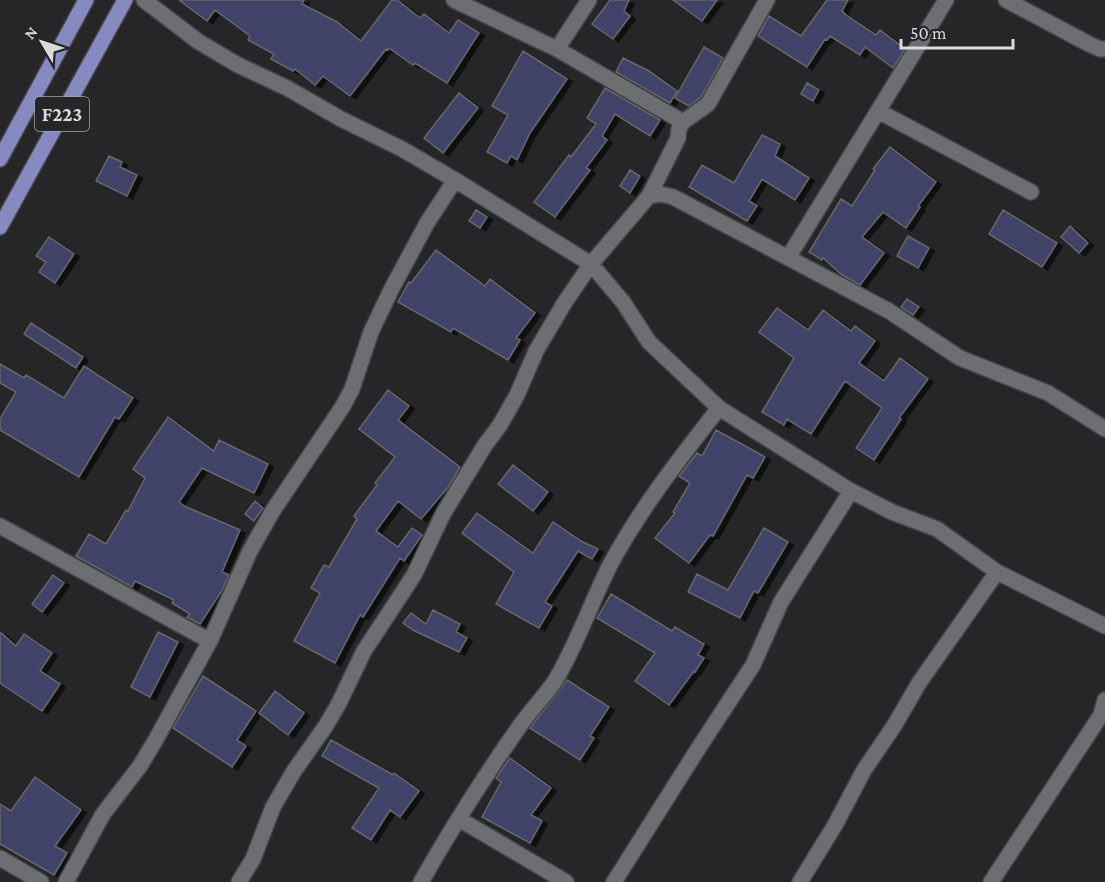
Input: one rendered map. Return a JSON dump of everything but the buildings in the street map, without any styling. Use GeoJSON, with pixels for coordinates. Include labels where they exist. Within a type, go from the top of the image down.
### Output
{"type":"FeatureCollection","features":[{"type":"Feature","properties":{"kind":"main road","name":"F223"},"geometry":{"type":"LineString","coordinates":[[0,159],[86,0]]}},
{"type":"Feature","properties":{"kind":"main road","name":"F223"},"geometry":{"type":"LineString","coordinates":[[0,227],[125,0]]}},
{"type":"Feature","properties":{"kind":"street"},"geometry":{"type":"LineString","coordinates":[[144,0],[184,32],[238,65],[287,88],[341,120],[402,149],[591,264],[623,302],[649,342],[719,408],[851,491],[892,512],[936,529],[997,572],[1105,626]]}},
{"type":"Feature","properties":{"kind":"street"},"geometry":{"type":"LineString","coordinates":[[454,0],[557,49],[683,122]]}},
{"type":"Feature","properties":{"kind":"street"},"geometry":{"type":"LineString","coordinates":[[557,49],[589,0]]}},
{"type":"Feature","properties":{"kind":"street"},"geometry":{"type":"LineString","coordinates":[[238,882],[253,859],[273,807],[338,705],[364,651],[414,575],[443,514],[485,445],[500,425],[544,338],[591,264],[649,196],[678,138],[679,128],[683,122],[708,104],[767,0]]}},
{"type":"Feature","properties":{"kind":"street"},"geometry":{"type":"LineString","coordinates":[[788,258],[946,0]]}},
{"type":"Feature","properties":{"kind":"street"},"geometry":{"type":"LineString","coordinates":[[1006,0],[1089,44],[1100,49],[1105,48]]}},
{"type":"Feature","properties":{"kind":"street"},"geometry":{"type":"LineString","coordinates":[[878,111],[1031,192]]}},
{"type":"Feature","properties":{"kind":"street"},"geometry":{"type":"LineString","coordinates":[[66,882],[103,814],[140,766],[210,641],[250,551],[272,512],[343,406],[352,389],[370,332],[427,224],[455,180]]}},
{"type":"Feature","properties":{"kind":"street"},"geometry":{"type":"LineString","coordinates":[[649,196],[661,194],[673,197],[889,311],[960,358],[1048,393],[1105,429]]}},
{"type":"Feature","properties":{"kind":"street"},"geometry":{"type":"LineString","coordinates":[[422,882],[459,819],[520,725],[555,680],[610,565],[634,524],[719,408]]}},
{"type":"Feature","properties":{"kind":"street"},"geometry":{"type":"LineString","coordinates":[[614,882],[753,665],[781,602],[851,491]]}},
{"type":"Feature","properties":{"kind":"street"},"geometry":{"type":"LineString","coordinates":[[0,526],[210,641]]}},
{"type":"Feature","properties":{"kind":"street"},"geometry":{"type":"LineString","coordinates":[[800,882],[835,825],[864,770],[894,726],[919,683],[997,572]]}},
{"type":"Feature","properties":{"kind":"street"},"geometry":{"type":"LineString","coordinates":[[991,882],[1101,715],[1105,700]]}},
{"type":"Feature","properties":{"kind":"street"},"geometry":{"type":"LineString","coordinates":[[459,819],[566,882]]}},
{"type":"Feature","properties":{"kind":"street"},"geometry":{"type":"LineString","coordinates":[[0,858],[33,880]]}}]}
